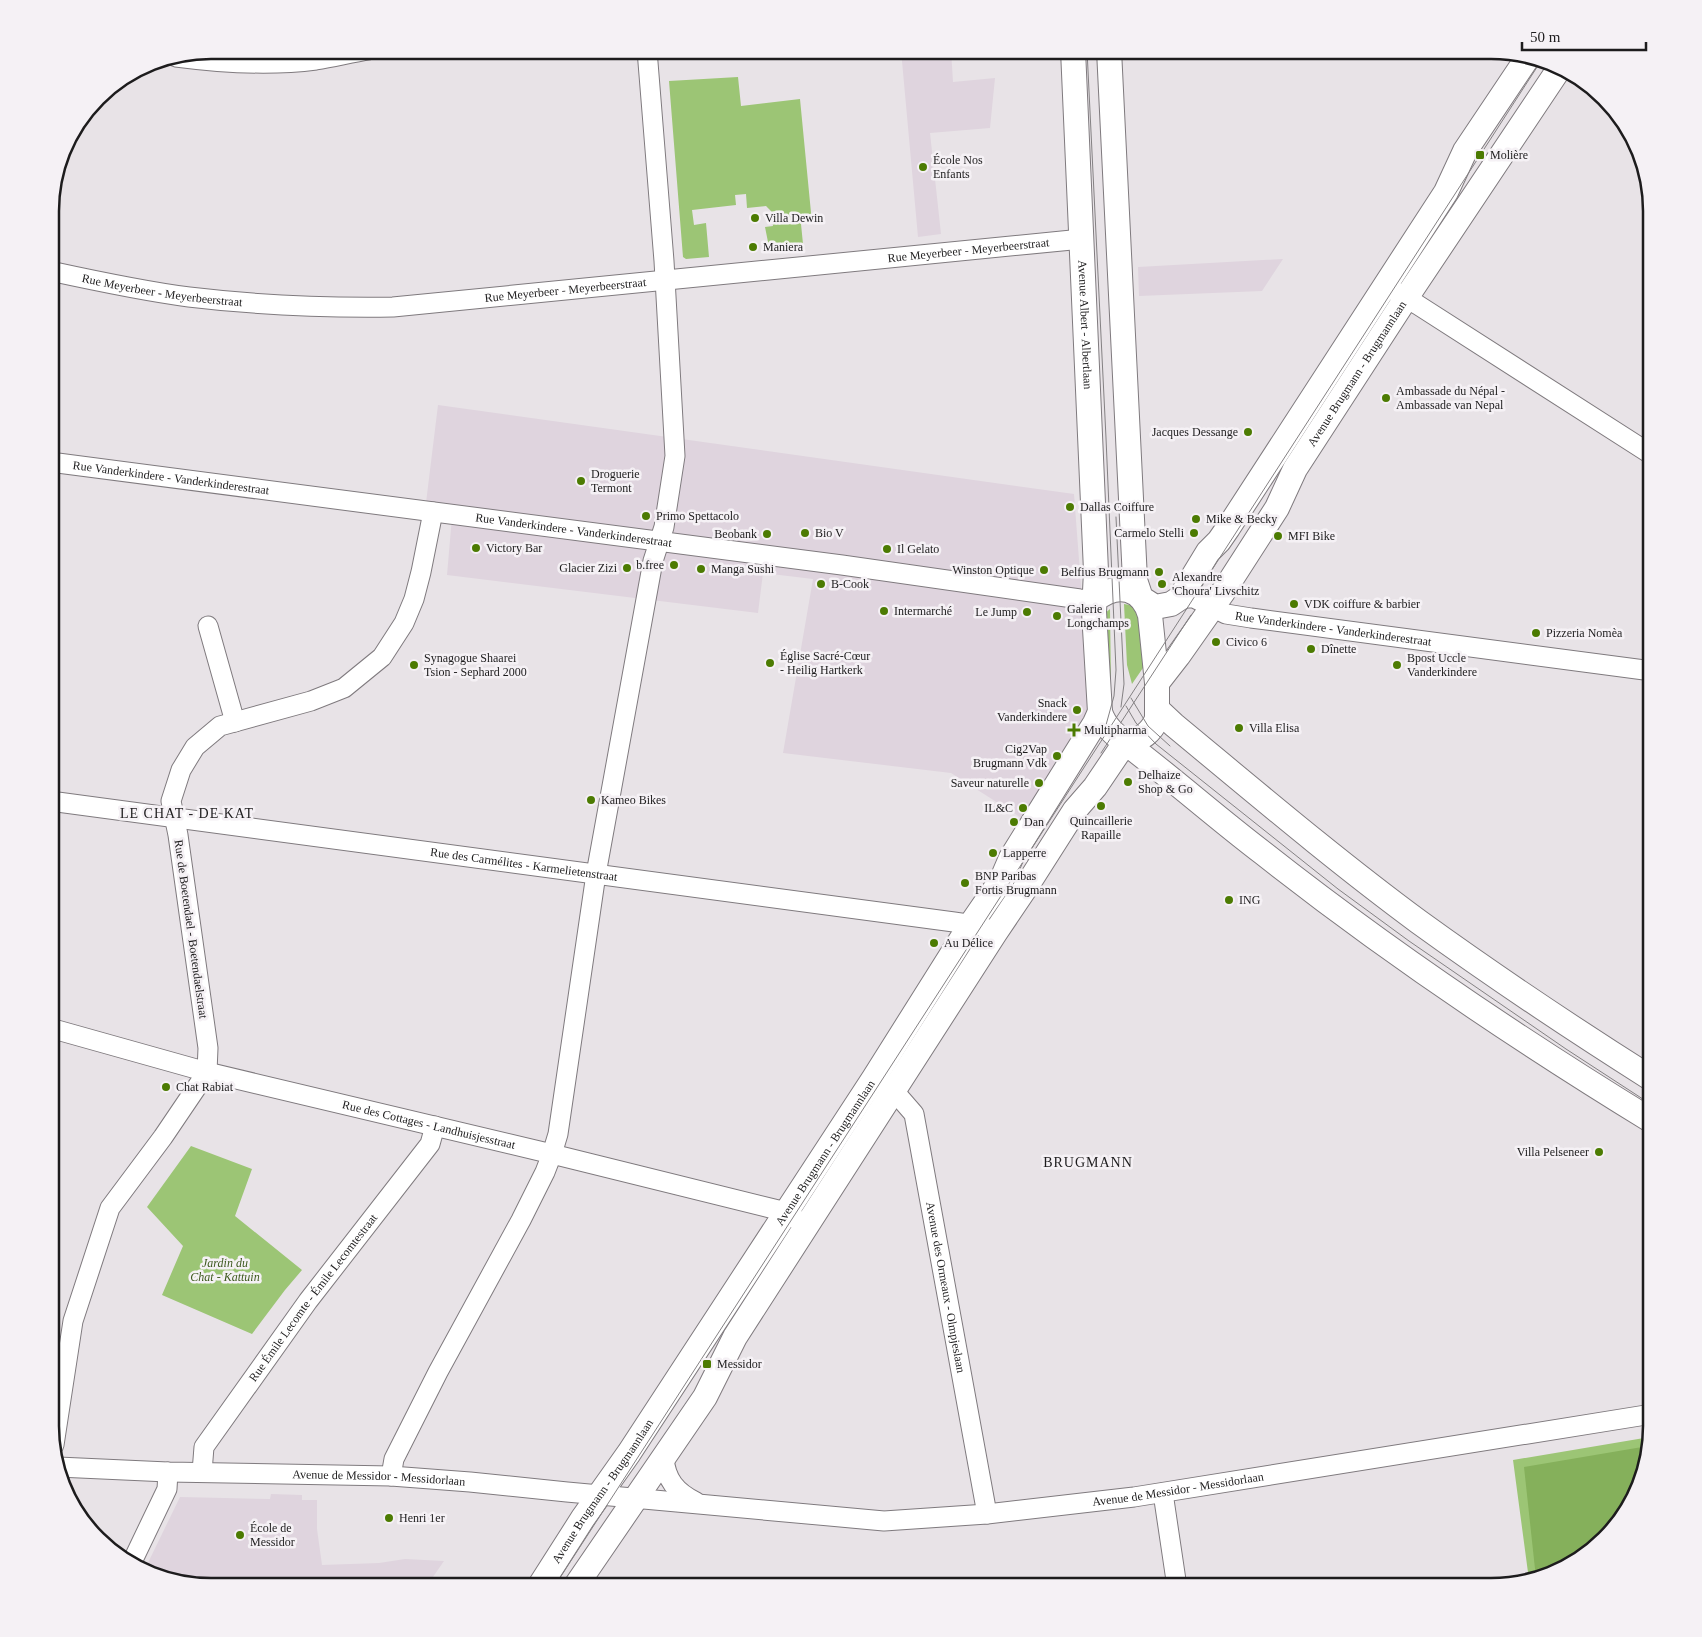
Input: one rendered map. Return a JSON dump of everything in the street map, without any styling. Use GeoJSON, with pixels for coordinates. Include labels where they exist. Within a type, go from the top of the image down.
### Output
{"type":"FeatureCollection","features":[{"type":"Feature","properties":{"kind":"main road","name":"Avenue Albert - Albertlaan"},"geometry":{"type":"LineString","coordinates":[[1073,59],[1096,564],[1094,619],[1100,712]]}},
{"type":"Feature","properties":{"kind":"main road"},"geometry":{"type":"LineString","coordinates":[[1108,59],[1135,580],[1142,598],[1148,606],[1152,623],[1158,683],[1158,710],[1306,835],[1420,922],[1564,1022],[1643,1073]]}},
{"type":"Feature","properties":{"kind":"main road","name":"Avenue Brugmann - Brugmannlaan"},"geometry":{"type":"LineString","coordinates":[[1180,598],[1208,552],[1228,528],[1446,192],[1465,151],[1525,63]]}},
{"type":"Feature","properties":{"kind":"main road","name":"Avenue Brugmann - Brugmannlaan"},"geometry":{"type":"LineString","coordinates":[[1158,683],[1277,508],[1296,469],[1406,298],[1556,73]]}},
{"type":"Feature","properties":{"kind":"main road"},"geometry":{"type":"LineString","coordinates":[[1095,600],[1109,591],[1119,589],[1134,592],[1155,606],[1171,604],[1180,598]]}},
{"type":"Feature","properties":{"kind":"main road","name":"Avenue Brugmann - Brugmannlaan"},"geometry":{"type":"LineString","coordinates":[[581,1578],[705,1397],[735,1338],[1075,810],[1095,787],[1118,753],[1128,744],[1140,739],[1151,729],[1157,719],[1158,710]]}},
{"type":"Feature","properties":{"kind":"main road"},"geometry":{"type":"LineString","coordinates":[[1100,712],[1106,726],[1113,733],[1263,854],[1388,946],[1563,1067],[1643,1116]]}},
{"type":"Feature","properties":{"kind":"main road","name":"Avenue Brugmann - Brugmannlaan"},"geometry":{"type":"LineString","coordinates":[[545,1578],[874,1078],[971,924],[1002,879],[1010,858],[1095,723],[1100,712]]}},
{"type":"Feature","properties":{"kind":"street"},"geometry":{"type":"LineString","coordinates":[[200,60],[262,63],[320,59]]}},
{"type":"Feature","properties":{"kind":"street"},"geometry":{"type":"LineString","coordinates":[[391,1476],[394,1459],[438,1372],[521,1220],[552,1154],[558,1134],[596,874],[653,561],[664,527],[675,456],[665,280],[648,59]]}},
{"type":"Feature","properties":{"kind":"street","name":"Rue Meyerbeer - Meyerbeerstraat"},"geometry":{"type":"LineString","coordinates":[[59,273],[188,297],[309,307],[353,308],[403,306],[1082,239]]}},
{"type":"Feature","properties":{"kind":"street"},"geometry":{"type":"LineString","coordinates":[[1385,286],[1643,449]]}},
{"type":"Feature","properties":{"kind":"street","name":"Rue Vanderkindere - Vanderkinderestraat"},"geometry":{"type":"LineString","coordinates":[[59,463],[842,565],[1095,600]]}},
{"type":"Feature","properties":{"kind":"street","name":"Rue de Boetendael - Boetendaelstraat"},"geometry":{"type":"LineString","coordinates":[[207,1072],[208,1048],[171,801],[181,770],[195,747],[220,726],[311,701],[344,688],[382,656],[404,624],[414,600],[433,512]]}},
{"type":"Feature","properties":{"kind":"street","name":"Rue Vanderkindere - Vanderkinderestraat"},"geometry":{"type":"LineString","coordinates":[[1180,598],[1194,598],[1226,614],[1251,618],[1643,670]]}},
{"type":"Feature","properties":{"kind":"street"},"geometry":{"type":"LineString","coordinates":[[208,626],[235,722]]}},
{"type":"Feature","properties":{"kind":"street","name":"Rue des Carmélites - Karmelietenstraat"},"geometry":{"type":"LineString","coordinates":[[59,803],[971,924],[981,926],[995,934]]}},
{"type":"Feature","properties":{"kind":"street","name":"Rue des Cottages - Landhuisjesstraat"},"geometry":{"type":"LineString","coordinates":[[59,1031],[207,1072],[786,1212],[806,1226]]}},
{"type":"Feature","properties":{"kind":"street"},"geometry":{"type":"LineString","coordinates":[[59,1412],[73,1321],[110,1208],[163,1137],[207,1072]]}},
{"type":"Feature","properties":{"kind":"street","name":"Avenue des Ormeaux - Olmpjeslaan"},"geometry":{"type":"LineString","coordinates":[[874,1078],[894,1091],[914,1114],[987,1514]]}},
{"type":"Feature","properties":{"kind":"street","name":"Rue Émile Lecomte - Émile Lecomtestraat"},"geometry":{"type":"LineString","coordinates":[[202,1472],[204,1447],[308,1301],[430,1144],[435,1126]]}},
{"type":"Feature","properties":{"kind":"street","name":"Avenue de Messidor - Messidorlaan"},"geometry":{"type":"LineString","coordinates":[[65,1467],[168,1472],[391,1476],[884,1521],[987,1514],[1163,1493],[1643,1415]]}},
{"type":"Feature","properties":{"kind":"street","name":"Avenue de Messidor - Messidorlaan"},"geometry":{"type":"LineString","coordinates":[[664,1458],[665,1467],[674,1487],[682,1495],[699,1504]]}},
{"type":"Feature","properties":{"kind":"street"},"geometry":{"type":"LineString","coordinates":[[134,1557],[167,1489],[168,1472]]}},
{"type":"Feature","properties":{"kind":"street"},"geometry":{"type":"LineString","coordinates":[[1163,1493],[1177,1578]]}},
{"type":"Feature","properties":{"kind":"shaded area","name":"École Nos Enfants"},"geometry":{"type":"Polygon","coordinates":[[[902,59],[952,59],[953,82],[995,78],[990,128],[930,133],[941,234],[918,237],[902,59]]]}},
{"type":"Feature","properties":{"kind":"shaded area"},"geometry":{"type":"Polygon","coordinates":[[[1283,259],[1262,291],[1139,296],[1138,267],[1283,259]]]}},
{"type":"Feature","properties":{"kind":"shaded area"},"geometry":{"type":"Polygon","coordinates":[[[438,405],[1074,494],[1091,718],[1023,819],[951,773],[783,753],[813,579],[763,573],[758,613],[447,575],[452,517],[425,511],[438,405]]]}},
{"type":"Feature","properties":{"kind":"shaded area","name":"École de Messidor"},"geometry":{"type":"Polygon","coordinates":[[[271,1494],[302,1495],[302,1500],[317,1500],[317,1529],[322,1565],[379,1563],[405,1559],[444,1561],[432,1578],[211,1578],[171,1573],[147,1565],[180,1497],[270,1499],[271,1494]]]}},
{"type":"Feature","properties":{"kind":"green space"},"geometry":{"type":"Polygon","coordinates":[[[738,77],[741,106],[800,99],[812,223],[801,224],[803,244],[800,248],[783,249],[779,246],[769,247],[765,227],[773,226],[771,211],[766,206],[747,208],[746,194],[735,195],[736,205],[692,210],[694,225],[706,223],[709,257],[686,259],[683,257],[669,81],[738,77]]]}},
{"type":"Feature","properties":{"kind":"green space"},"geometry":{"type":"Polygon","coordinates":[[[1124,604],[1132,606],[1137,611],[1144,627],[1145,636],[1147,662],[1132,684],[1127,665],[1124,604]]]}},
{"type":"Feature","properties":{"kind":"green space"},"geometry":{"type":"Polygon","coordinates":[[[1110,609],[1111,687],[1107,706],[1103,615],[1110,609]]]}},
{"type":"Feature","properties":{"kind":"green space","name":"Jardin du Chat - Kattuin"},"geometry":{"type":"Polygon","coordinates":[[[191,1146],[252,1169],[235,1216],[302,1270],[252,1334],[162,1295],[183,1246],[147,1207],[191,1146]]]}},
{"type":"Feature","properties":{"kind":"green space"},"geometry":{"type":"Polygon","coordinates":[[[1643,1438],[1640,1456],[1628,1494],[1612,1519],[1584,1547],[1559,1563],[1528,1574],[1513,1460],[1643,1438]]]}},
{"type":"Feature","properties":{"kind":"green space"},"geometry":{"type":"Polygon","coordinates":[[[1641,1447],[1635,1475],[1628,1494],[1612,1519],[1584,1547],[1559,1563],[1535,1572],[1524,1467],[1641,1447]]]}},
{"type":"Feature","properties":{"kind":"tram line"},"geometry":{"type":"LineString","coordinates":[[1087,59],[1116,670],[1114,696],[1106,725]]}},
{"type":"Feature","properties":{"kind":"tram line"},"geometry":{"type":"LineString","coordinates":[[560,1578],[1538,66]]}},
{"type":"Feature","properties":{"kind":"tram line"},"geometry":{"type":"LineString","coordinates":[[1116,517],[1124,684],[1121,707]]}},
{"type":"Feature","properties":{"kind":"tram line"},"geometry":{"type":"LineString","coordinates":[[1101,753],[1191,615]]}},
{"type":"Feature","properties":{"kind":"tram line"},"geometry":{"type":"LineString","coordinates":[[1131,698],[1148,726],[1170,746]]}},
{"type":"Feature","properties":{"kind":"tram line"},"geometry":{"type":"LineString","coordinates":[[1126,706],[1136,723],[1156,744],[1338,889],[1409,941],[1566,1049],[1643,1099]]}},
{"type":"Feature","properties":{"kind":"place","name":"Molière"},"geometry":{"type":"Point","coordinates":[1480,155]}},
{"type":"Feature","properties":{"kind":"place","name":"École Nos Enfants"},"geometry":{"type":"Point","coordinates":[923,167]}},
{"type":"Feature","properties":{"kind":"place","name":"Villa Dewin"},"geometry":{"type":"Point","coordinates":[755,218]}},
{"type":"Feature","properties":{"kind":"place","name":"Maniera"},"geometry":{"type":"Point","coordinates":[753,247]}},
{"type":"Feature","properties":{"kind":"place","name":"Ambassade du Népal - Ambassade van Nepal"},"geometry":{"type":"Point","coordinates":[1386,398]}},
{"type":"Feature","properties":{"kind":"place","name":"Jacques Dessange"},"geometry":{"type":"Point","coordinates":[1248,432]}},
{"type":"Feature","properties":{"kind":"place","name":"Droguerie Termont"},"geometry":{"type":"Point","coordinates":[581,481]}},
{"type":"Feature","properties":{"kind":"place","name":"Dallas Coiffure"},"geometry":{"type":"Point","coordinates":[1070,507]}},
{"type":"Feature","properties":{"kind":"place","name":"Primo Spettacolo"},"geometry":{"type":"Point","coordinates":[646,516]}},
{"type":"Feature","properties":{"kind":"place","name":"Mike & Becky"},"geometry":{"type":"Point","coordinates":[1196,519]}},
{"type":"Feature","properties":{"kind":"place","name":"Bio V"},"geometry":{"type":"Point","coordinates":[805,533]}},
{"type":"Feature","properties":{"kind":"place","name":"Carmelo Stelli"},"geometry":{"type":"Point","coordinates":[1194,533]}},
{"type":"Feature","properties":{"kind":"place","name":"Beobank"},"geometry":{"type":"Point","coordinates":[767,534]}},
{"type":"Feature","properties":{"kind":"place","name":"MFI Bike"},"geometry":{"type":"Point","coordinates":[1278,536]}},
{"type":"Feature","properties":{"kind":"place","name":"Victory Bar"},"geometry":{"type":"Point","coordinates":[476,548]}},
{"type":"Feature","properties":{"kind":"place","name":"Il Gelato"},"geometry":{"type":"Point","coordinates":[887,549]}},
{"type":"Feature","properties":{"kind":"place","name":"b.free"},"geometry":{"type":"Point","coordinates":[674,565]}},
{"type":"Feature","properties":{"kind":"place","name":"Glacier Zizi"},"geometry":{"type":"Point","coordinates":[627,568]}},
{"type":"Feature","properties":{"kind":"place","name":"Manga Sushi"},"geometry":{"type":"Point","coordinates":[701,569]}},
{"type":"Feature","properties":{"kind":"place","name":"Winston Optique"},"geometry":{"type":"Point","coordinates":[1044,570]}},
{"type":"Feature","properties":{"kind":"place","name":"Belfius Brugmann"},"geometry":{"type":"Point","coordinates":[1159,572]}},
{"type":"Feature","properties":{"kind":"place","name":"B-Cook"},"geometry":{"type":"Point","coordinates":[821,584]}},
{"type":"Feature","properties":{"kind":"place","name":"Alexandre 'Choura' Livschitz"},"geometry":{"type":"Point","coordinates":[1162,584]}},
{"type":"Feature","properties":{"kind":"place","name":"VDK coiffure & barbier"},"geometry":{"type":"Point","coordinates":[1294,604]}},
{"type":"Feature","properties":{"kind":"place","name":"Intermarché"},"geometry":{"type":"Point","coordinates":[884,611]}},
{"type":"Feature","properties":{"kind":"place","name":"Le Jump"},"geometry":{"type":"Point","coordinates":[1027,612]}},
{"type":"Feature","properties":{"kind":"place","name":"Galerie Longchamps"},"geometry":{"type":"Point","coordinates":[1057,616]}},
{"type":"Feature","properties":{"kind":"place","name":"Pizzeria Nomèa"},"geometry":{"type":"Point","coordinates":[1536,633]}},
{"type":"Feature","properties":{"kind":"place","name":"Civico 6"},"geometry":{"type":"Point","coordinates":[1216,642]}},
{"type":"Feature","properties":{"kind":"place","name":"Dînette"},"geometry":{"type":"Point","coordinates":[1311,649]}},
{"type":"Feature","properties":{"kind":"place","name":"Église Sacré-Cœur - Heilig Hartkerk"},"geometry":{"type":"Point","coordinates":[770,663]}},
{"type":"Feature","properties":{"kind":"place","name":"Synagogue Shaarei Tsion - Sephard 2000"},"geometry":{"type":"Point","coordinates":[414,665]}},
{"type":"Feature","properties":{"kind":"place","name":"Bpost Uccle Vanderkindere"},"geometry":{"type":"Point","coordinates":[1397,665]}},
{"type":"Feature","properties":{"kind":"place","name":"Snack Vanderkindere"},"geometry":{"type":"Point","coordinates":[1077,710]}},
{"type":"Feature","properties":{"kind":"place","name":"Villa Elisa"},"geometry":{"type":"Point","coordinates":[1239,728]}},
{"type":"Feature","properties":{"kind":"place","name":"Multipharma"},"geometry":{"type":"Point","coordinates":[1074,730]}},
{"type":"Feature","properties":{"kind":"place","name":"Cig2Vap Brugmann Vdk"},"geometry":{"type":"Point","coordinates":[1057,756]}},
{"type":"Feature","properties":{"kind":"place","name":"Delhaize Shop & Go"},"geometry":{"type":"Point","coordinates":[1128,782]}},
{"type":"Feature","properties":{"kind":"place","name":"Saveur naturelle"},"geometry":{"type":"Point","coordinates":[1039,783]}},
{"type":"Feature","properties":{"kind":"place","name":"Kameo Bikes"},"geometry":{"type":"Point","coordinates":[591,800]}},
{"type":"Feature","properties":{"kind":"place","name":"Quincaillerie Rapaille"},"geometry":{"type":"Point","coordinates":[1101,806]}},
{"type":"Feature","properties":{"kind":"place","name":"IL&C"},"geometry":{"type":"Point","coordinates":[1023,808]}},
{"type":"Feature","properties":{"kind":"place","name":"Dan"},"geometry":{"type":"Point","coordinates":[1014,822]}},
{"type":"Feature","properties":{"kind":"place","name":"Lapperre"},"geometry":{"type":"Point","coordinates":[993,853]}},
{"type":"Feature","properties":{"kind":"place","name":"BNP Paribas Fortis Brugmann"},"geometry":{"type":"Point","coordinates":[965,883]}},
{"type":"Feature","properties":{"kind":"place","name":"ING"},"geometry":{"type":"Point","coordinates":[1229,900]}},
{"type":"Feature","properties":{"kind":"place","name":"Au Délice"},"geometry":{"type":"Point","coordinates":[934,943]}},
{"type":"Feature","properties":{"kind":"place","name":"Chat Rabiat"},"geometry":{"type":"Point","coordinates":[166,1087]}},
{"type":"Feature","properties":{"kind":"place","name":"Villa Pelseneer"},"geometry":{"type":"Point","coordinates":[1599,1152]}},
{"type":"Feature","properties":{"kind":"place","name":"Messidor"},"geometry":{"type":"Point","coordinates":[707,1364]}},
{"type":"Feature","properties":{"kind":"place","name":"Henri 1er"},"geometry":{"type":"Point","coordinates":[389,1518]}},
{"type":"Feature","properties":{"kind":"place","name":"École de Messidor"},"geometry":{"type":"Point","coordinates":[240,1535]}},
{"type":"Feature","properties":{"kind":"district","name":"LE CHAT - DE KAT"},"geometry":{"type":"Point","coordinates":[187,813]}},
{"type":"Feature","properties":{"kind":"district","name":"BRUGMANN"},"geometry":{"type":"Point","coordinates":[1088,1162]}}]}
